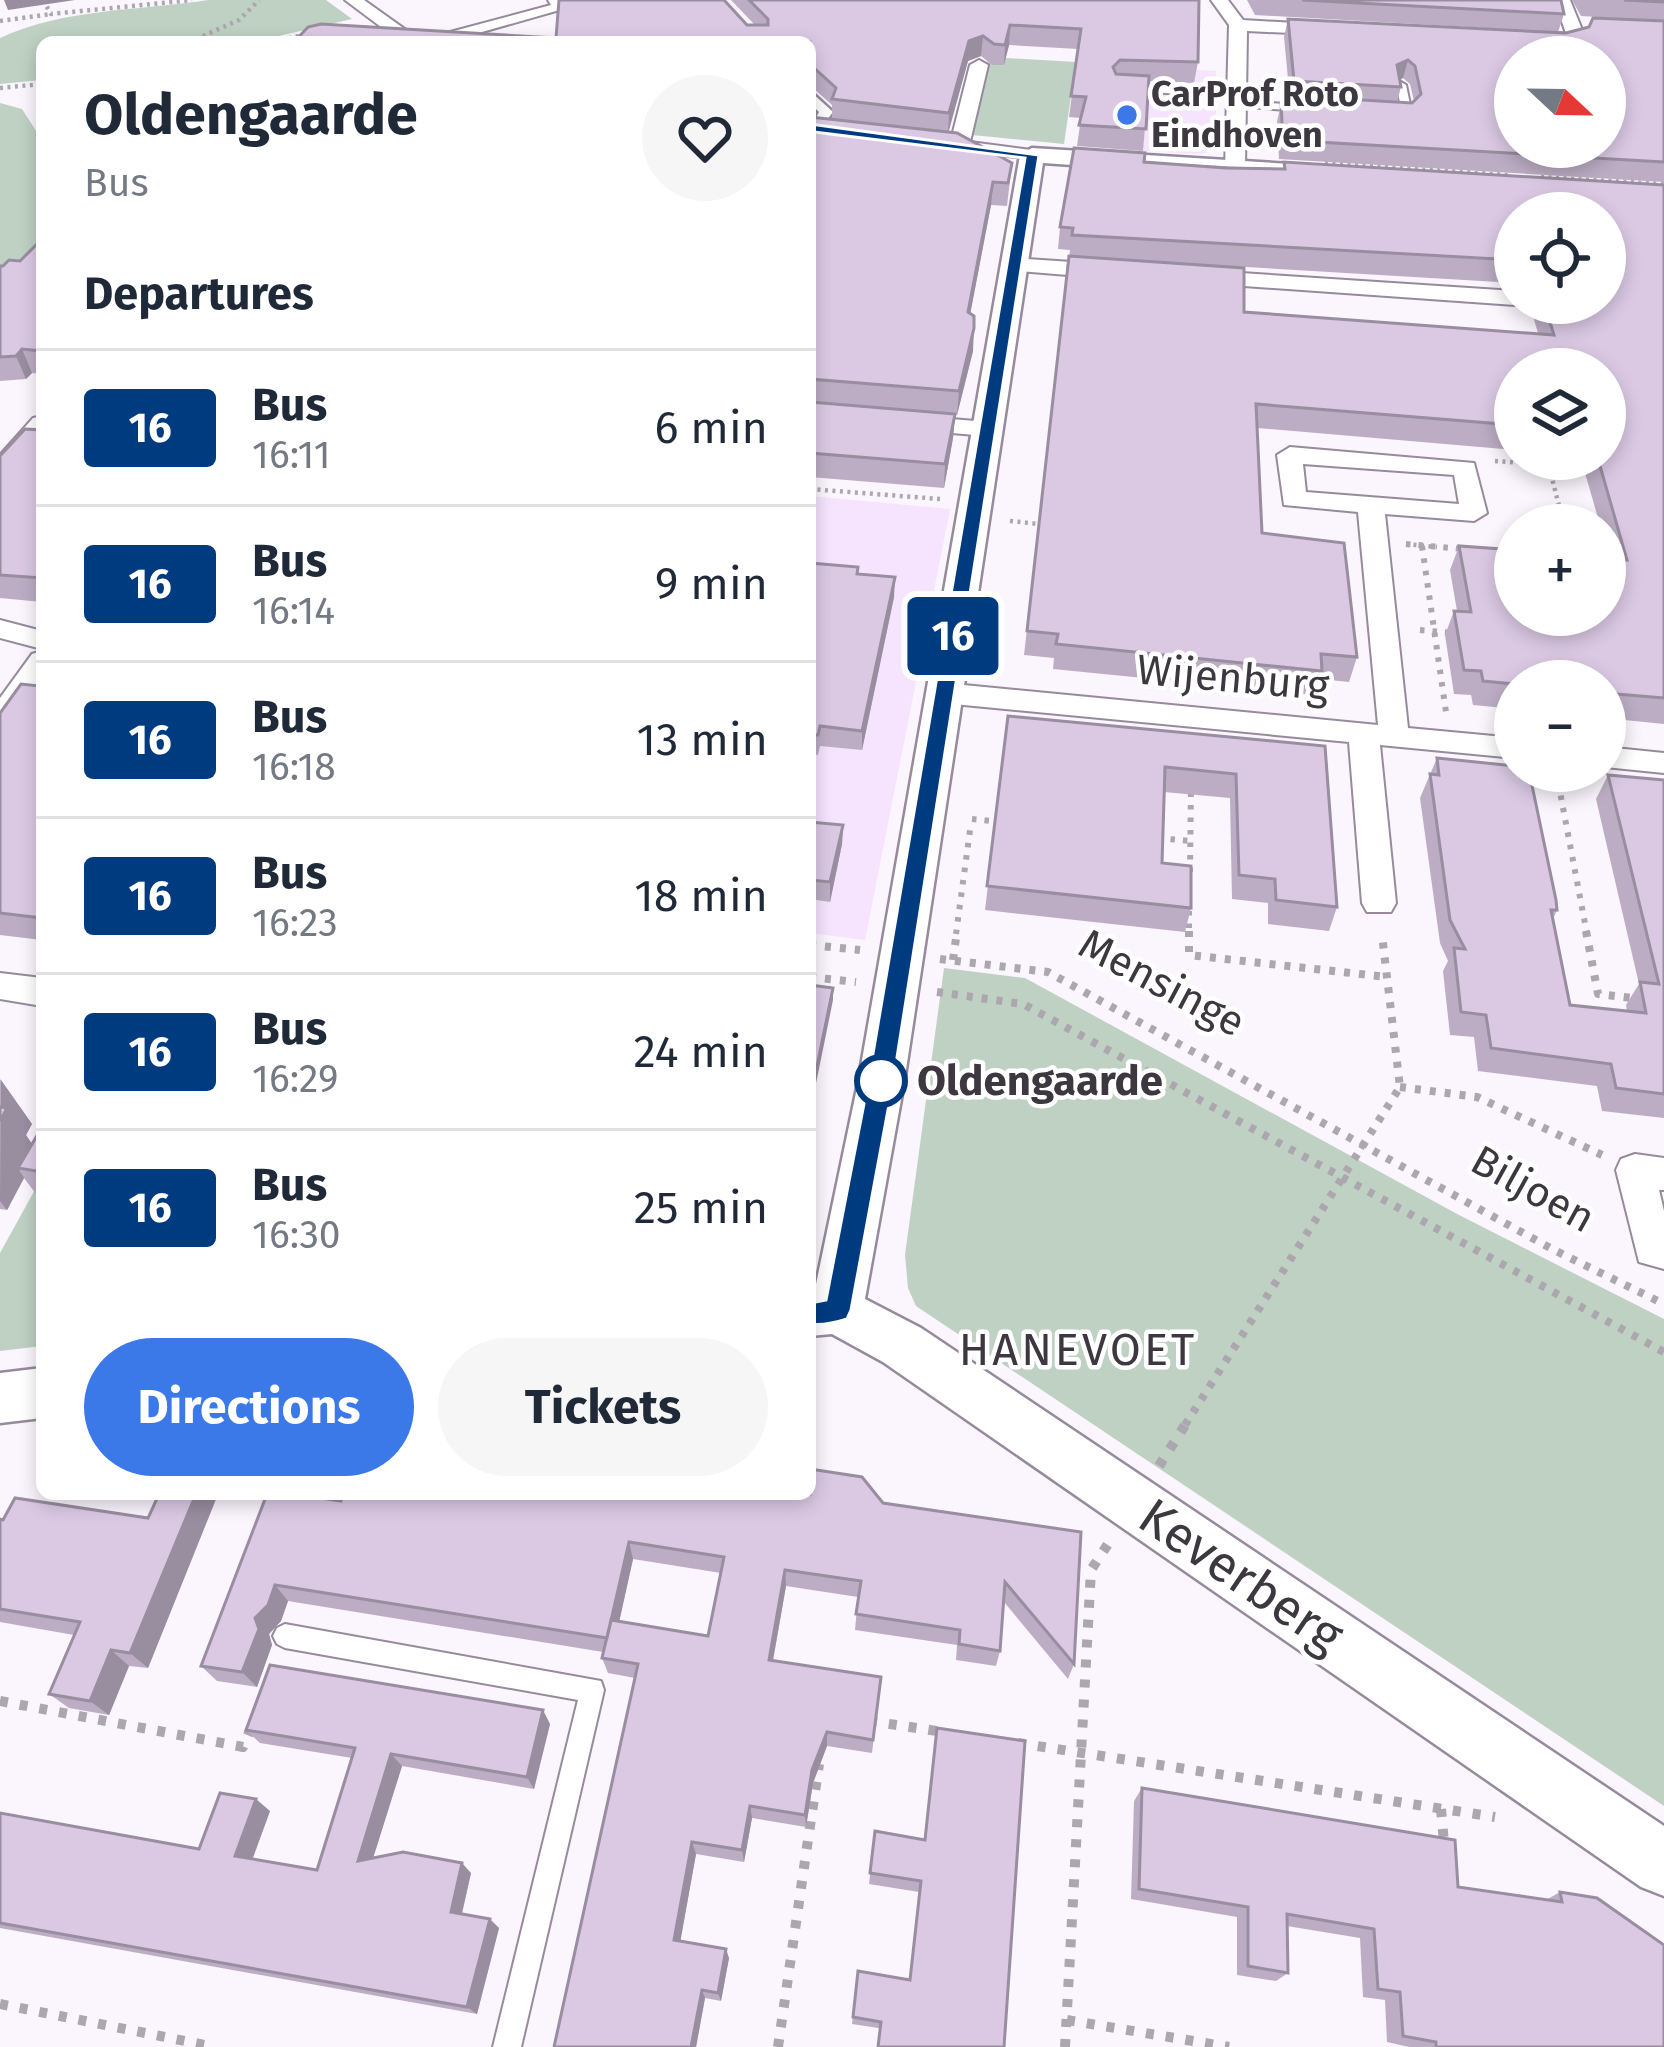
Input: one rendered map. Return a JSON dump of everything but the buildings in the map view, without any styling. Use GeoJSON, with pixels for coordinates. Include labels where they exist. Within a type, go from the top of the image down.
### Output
{"type":"FeatureCollection","features":[{"type":"Feature","properties":{"kind":"street"},"geometry":{"type":"LineString","coordinates":[[353,0],[404,36]]}},
{"type":"Feature","properties":{"kind":"street"},"geometry":{"type":"LineString","coordinates":[[450,36],[562,7],[556,0]]}},
{"type":"Feature","properties":{"kind":"street"},"geometry":{"type":"LineString","coordinates":[[1219,0],[1238,25],[1235,168]]}},
{"type":"Feature","properties":{"kind":"street"},"geometry":{"type":"LineString","coordinates":[[1562,0],[1575,36]]}},
{"type":"Feature","properties":{"kind":"street"},"geometry":{"type":"LineString","coordinates":[[1238,25],[1350,23]]}},
{"type":"Feature","properties":{"kind":"street"},"geometry":{"type":"LineString","coordinates":[[1572,25],[1595,26]]}},
{"type":"Feature","properties":{"kind":"street"},"geometry":{"type":"LineString","coordinates":[[959,146],[979,65]]}},
{"type":"Feature","properties":{"kind":"street"},"geometry":{"type":"LineString","coordinates":[[816,101],[826,112],[816,128]]}},
{"type":"Feature","properties":{"kind":"street"},"geometry":{"type":"LineString","coordinates":[[816,135],[841,132]]}},
{"type":"Feature","properties":{"kind":"street"},"geometry":{"type":"LineString","coordinates":[[912,140],[1032,155],[1325,174]]}},
{"type":"Feature","properties":{"kind":"street"},"geometry":{"type":"LineString","coordinates":[[824,1312],[898,970],[1032,155]]}},
{"type":"Feature","properties":{"kind":"street"},"geometry":{"type":"LineString","coordinates":[[1014,265],[1133,273]]}},
{"type":"Feature","properties":{"kind":"street"},"geometry":{"type":"LineString","coordinates":[[1175,276],[1281,292],[1438,303],[1494,299]]}},
{"type":"Feature","properties":{"kind":"street"},"geometry":{"type":"LineString","coordinates":[[816,415],[987,429]]}},
{"type":"Feature","properties":{"kind":"street"},"geometry":{"type":"LineString","coordinates":[[0,420],[36,423]]}},
{"type":"Feature","properties":{"kind":"street"},"geometry":{"type":"LineString","coordinates":[[0,471],[36,430]]}},
{"type":"Feature","properties":{"kind":"street"},"geometry":{"type":"LineString","coordinates":[[1290,455],[1465,468],[1474,513],[1371,505],[1293,499],[1290,455]]}},
{"type":"Feature","properties":{"kind":"street"},"geometry":{"type":"LineString","coordinates":[[1371,505],[1383,626],[1379,903]]}},
{"type":"Feature","properties":{"kind":"street"},"geometry":{"type":"LineString","coordinates":[[0,629],[36,638]]}},
{"type":"Feature","properties":{"kind":"street"},"geometry":{"type":"LineString","coordinates":[[0,720],[34,688]]}},
{"type":"Feature","properties":{"kind":"street","name":"Wijenburg"},"geometry":{"type":"LineString","coordinates":[[943,693],[1494,746]]}},
{"type":"Feature","properties":{"kind":"street"},"geometry":{"type":"LineString","coordinates":[[1626,759],[1664,764]]}},
{"type":"Feature","properties":{"kind":"street"},"geometry":{"type":"LineString","coordinates":[[0,986],[36,991]]}},
{"type":"Feature","properties":{"kind":"street"},"geometry":{"type":"LineString","coordinates":[[1650,1172],[1653,1250],[1664,1251]]}},
{"type":"Feature","properties":{"kind":"street","name":"Keverberg"},"geometry":{"type":"LineString","coordinates":[[824,1312],[902,1345],[1664,1864]]}},
{"type":"Feature","properties":{"kind":"street"},"geometry":{"type":"LineString","coordinates":[[0,1398],[36,1395]]}},
{"type":"Feature","properties":{"kind":"lane"},"geometry":{"type":"LineString","coordinates":[[1383,113],[1407,114],[1401,85]]}},
{"type":"Feature","properties":{"kind":"lane"},"geometry":{"type":"LineString","coordinates":[[1117,88],[1312,109]]}},
{"type":"Feature","properties":{"kind":"lane"},"geometry":{"type":"LineString","coordinates":[[285,1636],[592,1690],[507,2047]]}},
{"type":"Feature","properties":{"kind":"path"},"geometry":{"type":"LineString","coordinates":[[0,21],[192,0]]}},
{"type":"Feature","properties":{"kind":"path"},"geometry":{"type":"LineString","coordinates":[[203,36],[239,20],[259,0]]}},
{"type":"Feature","properties":{"kind":"path"},"geometry":{"type":"LineString","coordinates":[[43,1],[51,14]]}},
{"type":"Feature","properties":{"kind":"path"},"geometry":{"type":"LineString","coordinates":[[298,36],[376,16]]}},
{"type":"Feature","properties":{"kind":"path"},"geometry":{"type":"LineString","coordinates":[[0,30],[20,18]]}},
{"type":"Feature","properties":{"kind":"path"},"geometry":{"type":"LineString","coordinates":[[0,88],[36,85]]}},
{"type":"Feature","properties":{"kind":"path"},"geometry":{"type":"LineString","coordinates":[[1652,168],[1663,196]]}},
{"type":"Feature","properties":{"kind":"path"},"geometry":{"type":"LineString","coordinates":[[1465,468],[1494,460]]}},
{"type":"Feature","properties":{"kind":"path"},"geometry":{"type":"LineString","coordinates":[[816,490],[1057,525]]}},
{"type":"Feature","properties":{"kind":"path"},"geometry":{"type":"LineString","coordinates":[[1012,542],[1015,522]]}},
{"type":"Feature","properties":{"kind":"path"},"geometry":{"type":"LineString","coordinates":[[1374,541],[1468,550]]}},
{"type":"Feature","properties":{"kind":"path"},"geometry":{"type":"LineString","coordinates":[[1421,545],[1446,714],[1456,721]]}},
{"type":"Feature","properties":{"kind":"path"},"geometry":{"type":"LineString","coordinates":[[1383,626],[1457,633]]}},
{"type":"Feature","properties":{"kind":"path"},"geometry":{"type":"LineString","coordinates":[[1190,887],[1191,782]]}},
{"type":"Feature","properties":{"kind":"path"},"geometry":{"type":"LineString","coordinates":[[1560,792],[1598,994],[1642,999]]}},
{"type":"Feature","properties":{"kind":"path"},"geometry":{"type":"LineString","coordinates":[[953,960],[975,797]]}},
{"type":"Feature","properties":{"kind":"path"},"geometry":{"type":"LineString","coordinates":[[972,819],[1015,824]]}},
{"type":"Feature","properties":{"kind":"path"},"geometry":{"type":"LineString","coordinates":[[1147,837],[1190,841]]}},
{"type":"Feature","properties":{"kind":"path"},"geometry":{"type":"LineString","coordinates":[[1065,2047],[1091,1570],[1400,1087],[1379,903]]}},
{"type":"Feature","properties":{"kind":"path"},"geometry":{"type":"LineString","coordinates":[[1190,910],[1189,955],[1388,977]]}},
{"type":"Feature","properties":{"kind":"path","name":"Mensinge"},"geometry":{"type":"LineString","coordinates":[[898,970],[953,960],[1048,971],[1364,1143]]}},
{"type":"Feature","properties":{"kind":"path"},"geometry":{"type":"LineString","coordinates":[[898,970],[1023,1004],[1664,1352]]}},
{"type":"Feature","properties":{"kind":"path"},"geometry":{"type":"LineString","coordinates":[[1400,1087],[1478,1097],[1650,1172]]}},
{"type":"Feature","properties":{"kind":"path","name":"Biljoen"},"geometry":{"type":"LineString","coordinates":[[1364,1143],[1554,1250],[1664,1304]]}},
{"type":"Feature","properties":{"kind":"path"},"geometry":{"type":"LineString","coordinates":[[0,1701],[243,1747],[252,1725]]}},
{"type":"Feature","properties":{"kind":"path"},"geometry":{"type":"LineString","coordinates":[[849,1718],[965,1735]]}},
{"type":"Feature","properties":{"kind":"path"},"geometry":{"type":"LineString","coordinates":[[778,2047],[822,1739]]}},
{"type":"Feature","properties":{"kind":"path"},"geometry":{"type":"LineString","coordinates":[[1012,1742],[1505,1819]]}},
{"type":"Feature","properties":{"kind":"path"},"geometry":{"type":"LineString","coordinates":[[1441,1809],[1445,1856]]}},
{"type":"Feature","properties":{"kind":"path"},"geometry":{"type":"LineString","coordinates":[[0,2004],[215,2047]]}},
{"type":"Feature","properties":{"kind":"path"},"geometry":{"type":"LineString","coordinates":[[1066,2020],[1229,2047]]}},
{"type":"Feature","properties":{"kind":"shaded area"},"geometry":{"type":"Polygon","coordinates":[[[1077,63],[1216,71],[1216,151],[1114,149],[1116,120],[1077,63]]]}},
{"type":"Feature","properties":{"kind":"shaded area"},"geometry":{"type":"Polygon","coordinates":[[[816,497],[950,509],[865,940],[816,934],[816,497]]]}},
{"type":"Feature","properties":{"kind":"green space"},"geometry":{"type":"Polygon","coordinates":[[[208,0],[326,0],[352,19],[279,36],[36,36],[36,81],[0,84],[0,38],[76,16],[208,0]]]}},
{"type":"Feature","properties":{"kind":"green space"},"geometry":{"type":"Polygon","coordinates":[[[989,57],[1076,62],[1064,144],[972,135],[989,57]]]}},
{"type":"Feature","properties":{"kind":"green space"},"geometry":{"type":"Polygon","coordinates":[[[0,103],[22,109],[36,131],[36,244],[12,267],[0,267],[0,103]]]}},
{"type":"Feature","properties":{"kind":"green space"},"geometry":{"type":"Polygon","coordinates":[[[944,968],[1025,978],[1459,1215],[1664,1319],[1664,1806],[916,1306],[908,1288],[905,1255],[944,968]]]}},
{"type":"Feature","properties":{"kind":"green space"},"geometry":{"type":"Polygon","coordinates":[[[36,1188],[36,1347],[0,1351],[0,1253],[36,1188]]]}},
{"type":"Feature","properties":{"kind":"bus line","name":"16"},"geometry":{"type":"LineString","coordinates":[[816,129],[1032,155],[880,1083],[837,1310],[816,1312]]}},
{"type":"Feature","properties":{"kind":"place","name":"CarProf Roto Eindhoven"},"geometry":{"type":"Point","coordinates":[1127,115]}},
{"type":"Feature","properties":{"kind":"place","name":"Oldengaarde"},"geometry":{"type":"Point","coordinates":[881,1081]}},
{"type":"Feature","properties":{"kind":"district","name":"HANEVOET"},"geometry":{"type":"Point","coordinates":[1078,1350]}}]}
